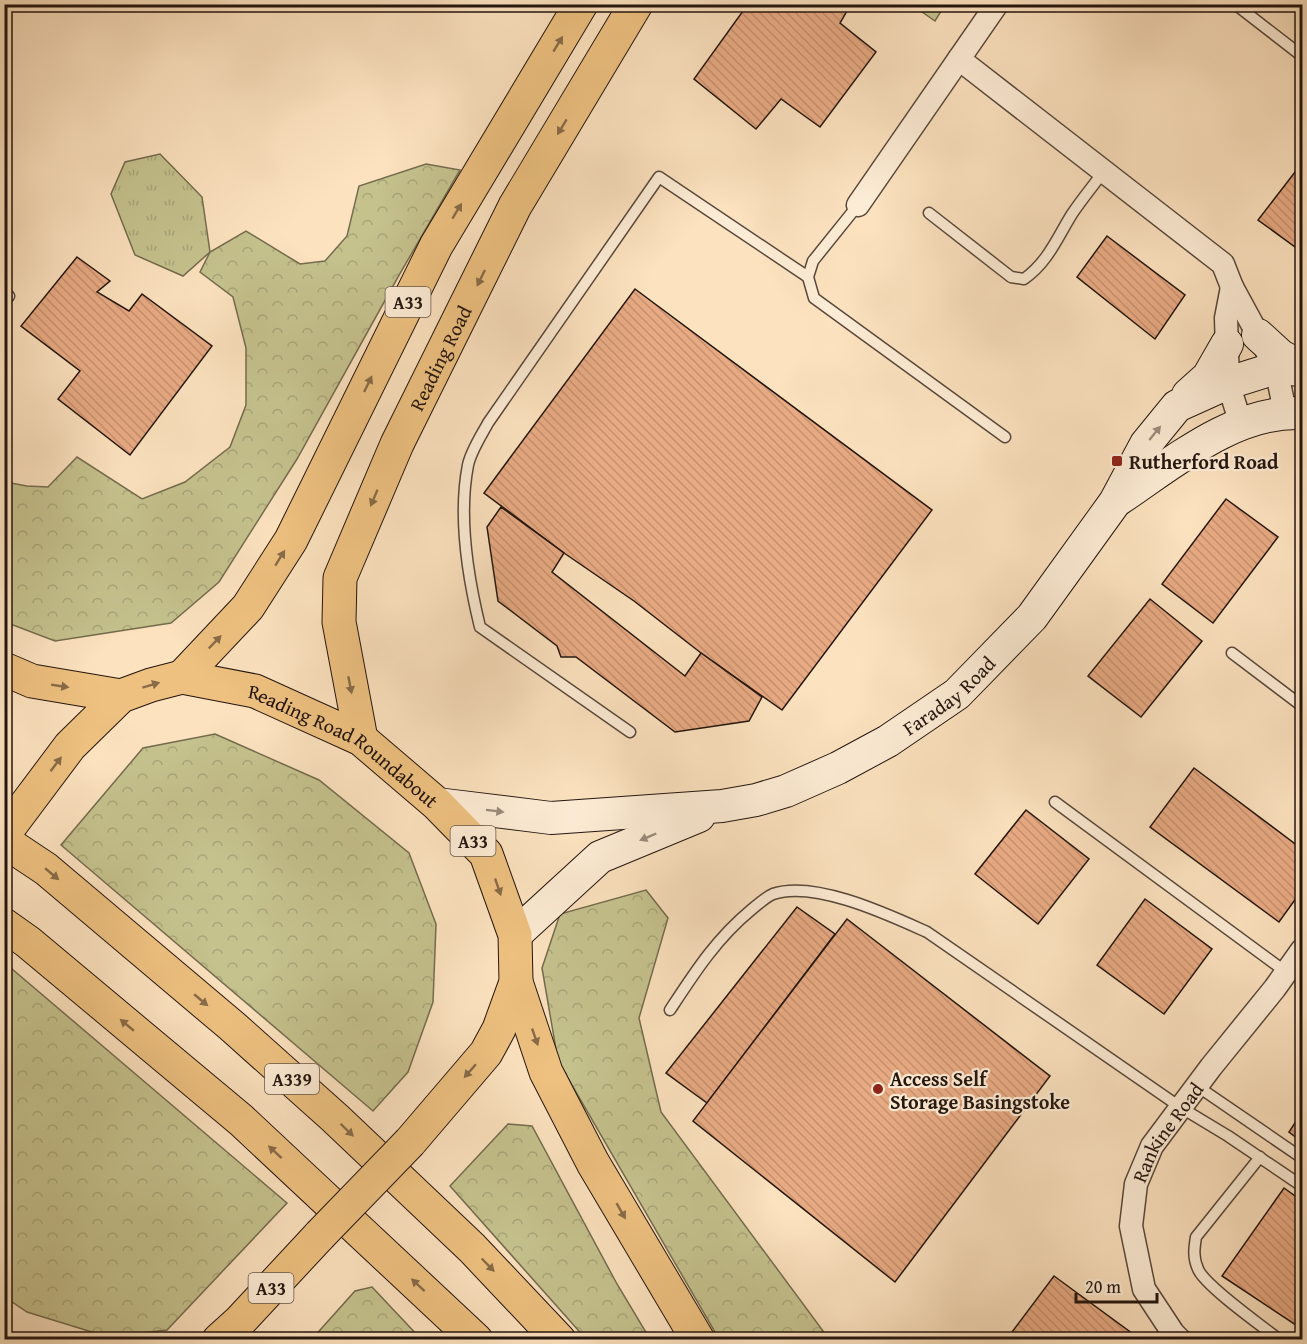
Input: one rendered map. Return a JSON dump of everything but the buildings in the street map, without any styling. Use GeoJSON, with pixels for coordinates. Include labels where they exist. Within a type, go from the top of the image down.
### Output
{"type":"FeatureCollection","features":[{"type":"Feature","properties":{"kind":"highway","name":"A33"},"geometry":{"type":"LineString","coordinates":[[182,677],[248,607],[291,540],[436,246],[581,4]]}},
{"type":"Feature","properties":{"kind":"highway","name":"Reading Road"},"geometry":{"type":"LineString","coordinates":[[361,739],[339,622],[340,578],[397,444],[515,206],[636,4]]}},
{"type":"Feature","properties":{"kind":"highway"},"geometry":{"type":"LineString","coordinates":[[4,669],[32,681],[121,696]]}},
{"type":"Feature","properties":{"kind":"highway","name":"Reading Road Roundabout"},"geometry":{"type":"LineString","coordinates":[[13,822],[70,746],[121,696],[182,677],[255,691],[361,739],[437,804],[486,854],[515,935],[516,982],[499,1029],[486,1053],[410,1142],[240,1321],[219,1340]]}},
{"type":"Feature","properties":{"kind":"highway","name":"A339"},"geometry":{"type":"LineString","coordinates":[[4,841],[46,869],[232,1026],[335,1118],[472,1248],[559,1340]]}},
{"type":"Feature","properties":{"kind":"highway"},"geometry":{"type":"LineString","coordinates":[[4,925],[28,942],[241,1120],[476,1340]]}},
{"type":"Feature","properties":{"kind":"highway"},"geometry":{"type":"LineString","coordinates":[[516,982],[546,1072],[588,1153],[698,1340]]}},
{"type":"Feature","properties":{"kind":"street"},"geometry":{"type":"LineString","coordinates":[[858,205],[997,4]]}},
{"type":"Feature","properties":{"kind":"street"},"geometry":{"type":"LineString","coordinates":[[959,59],[1223,264],[1232,287],[1258,335],[1294,369],[1294,413]]}},
{"type":"Feature","properties":{"kind":"street"},"geometry":{"type":"LineString","coordinates":[[1232,287],[1226,318],[1228,383],[1241,424]]}},
{"type":"Feature","properties":{"kind":"street"},"geometry":{"type":"LineString","coordinates":[[1177,406],[1208,377],[1227,344]]}},
{"type":"Feature","properties":{"kind":"street","name":"Faraday Road"},"geometry":{"type":"LineString","coordinates":[[437,804],[551,818],[722,806],[756,800],[786,791],[838,768],[888,741],[957,694],[1032,616],[1115,502],[1146,444],[1177,406],[1228,383],[1294,369]]}},
{"type":"Feature","properties":{"kind":"street","name":"Faraday Road"},"geometry":{"type":"LineString","coordinates":[[1115,502],[1196,448],[1241,424],[1294,413]]}},
{"type":"Feature","properties":{"kind":"street","name":"Faraday Road"},"geometry":{"type":"LineString","coordinates":[[515,935],[600,857],[722,806]]}},
{"type":"Feature","properties":{"kind":"street","name":"Rankine Road"},"geometry":{"type":"LineString","coordinates":[[1174,1337],[1144,1289],[1131,1226],[1136,1184],[1152,1146],[1302,950]]}},
{"type":"Feature","properties":{"kind":"lane"},"geometry":{"type":"LineString","coordinates":[[1235,4],[1302,56]]}},
{"type":"Feature","properties":{"kind":"lane"},"geometry":{"type":"LineString","coordinates":[[929,213],[1011,277],[1024,279],[1036,271],[1046,259],[1073,213],[1104,171]]}},
{"type":"Feature","properties":{"kind":"lane"},"geometry":{"type":"LineString","coordinates":[[630,732],[480,627],[467,560],[464,511],[468,464],[488,423],[659,177],[808,277]]}},
{"type":"Feature","properties":{"kind":"lane"},"geometry":{"type":"LineString","coordinates":[[858,205],[813,261],[808,277],[814,298],[1005,437]]}},
{"type":"Feature","properties":{"kind":"lane"},"geometry":{"type":"LineString","coordinates":[[1232,653],[1302,706]]}},
{"type":"Feature","properties":{"kind":"lane"},"geometry":{"type":"LineString","coordinates":[[1055,802],[1286,972]]}},
{"type":"Feature","properties":{"kind":"lane"},"geometry":{"type":"LineString","coordinates":[[670,1010],[710,950],[737,922],[773,894],[799,891],[844,899],[883,912],[927,932],[1180,1107],[1302,1186]]}},
{"type":"Feature","properties":{"kind":"lane"},"geometry":{"type":"LineString","coordinates":[[1197,1086],[1302,1158]]}},
{"type":"Feature","properties":{"kind":"lane"},"geometry":{"type":"LineString","coordinates":[[1260,1157],[1196,1238],[1193,1253],[1199,1272],[1213,1287],[1280,1340]]}},
{"type":"Feature","properties":{"kind":"green space"},"geometry":{"type":"Polygon","coordinates":[[[945,4],[935,21],[912,5],[945,4]]]}},
{"type":"Feature","properties":{"kind":"green space"},"geometry":{"type":"Polygon","coordinates":[[[160,154],[202,197],[210,252],[183,276],[135,255],[111,194],[125,162],[160,154]]]}},
{"type":"Feature","properties":{"kind":"green space"},"geometry":{"type":"Polygon","coordinates":[[[426,164],[460,170],[297,459],[219,582],[171,623],[55,641],[5,622],[5,482],[48,487],[77,457],[142,499],[185,482],[230,447],[246,405],[246,348],[233,297],[200,272],[210,252],[246,231],[300,264],[325,261],[347,236],[359,186],[426,164]]]}},
{"type":"Feature","properties":{"kind":"green space"},"geometry":{"type":"Polygon","coordinates":[[[215,734],[319,780],[409,853],[436,924],[433,1002],[408,1072],[373,1111],[61,845],[143,748],[215,734]]]}},
{"type":"Feature","properties":{"kind":"green space"},"geometry":{"type":"Polygon","coordinates":[[[646,890],[668,918],[639,1018],[661,1112],[829,1339],[719,1339],[558,1061],[542,968],[560,914],[646,890]]]}},
{"type":"Feature","properties":{"kind":"green space"},"geometry":{"type":"Polygon","coordinates":[[[5,963],[287,1203],[167,1330],[108,1337],[27,1312],[5,1297],[5,963]]]}},
{"type":"Feature","properties":{"kind":"green space"},"geometry":{"type":"Polygon","coordinates":[[[508,1124],[532,1126],[617,1284],[650,1339],[586,1339],[450,1186],[508,1124]]]}},
{"type":"Feature","properties":{"kind":"green space"},"geometry":{"type":"Polygon","coordinates":[[[372,1287],[421,1339],[312,1339],[355,1291],[372,1287]]]}},
{"type":"Feature","properties":{"kind":"place","name":"Rutherford Road"},"geometry":{"type":"Point","coordinates":[1117,461]}},
{"type":"Feature","properties":{"kind":"place","name":"Access Self Storage Basingstoke"},"geometry":{"type":"Point","coordinates":[878,1089]}}]}
